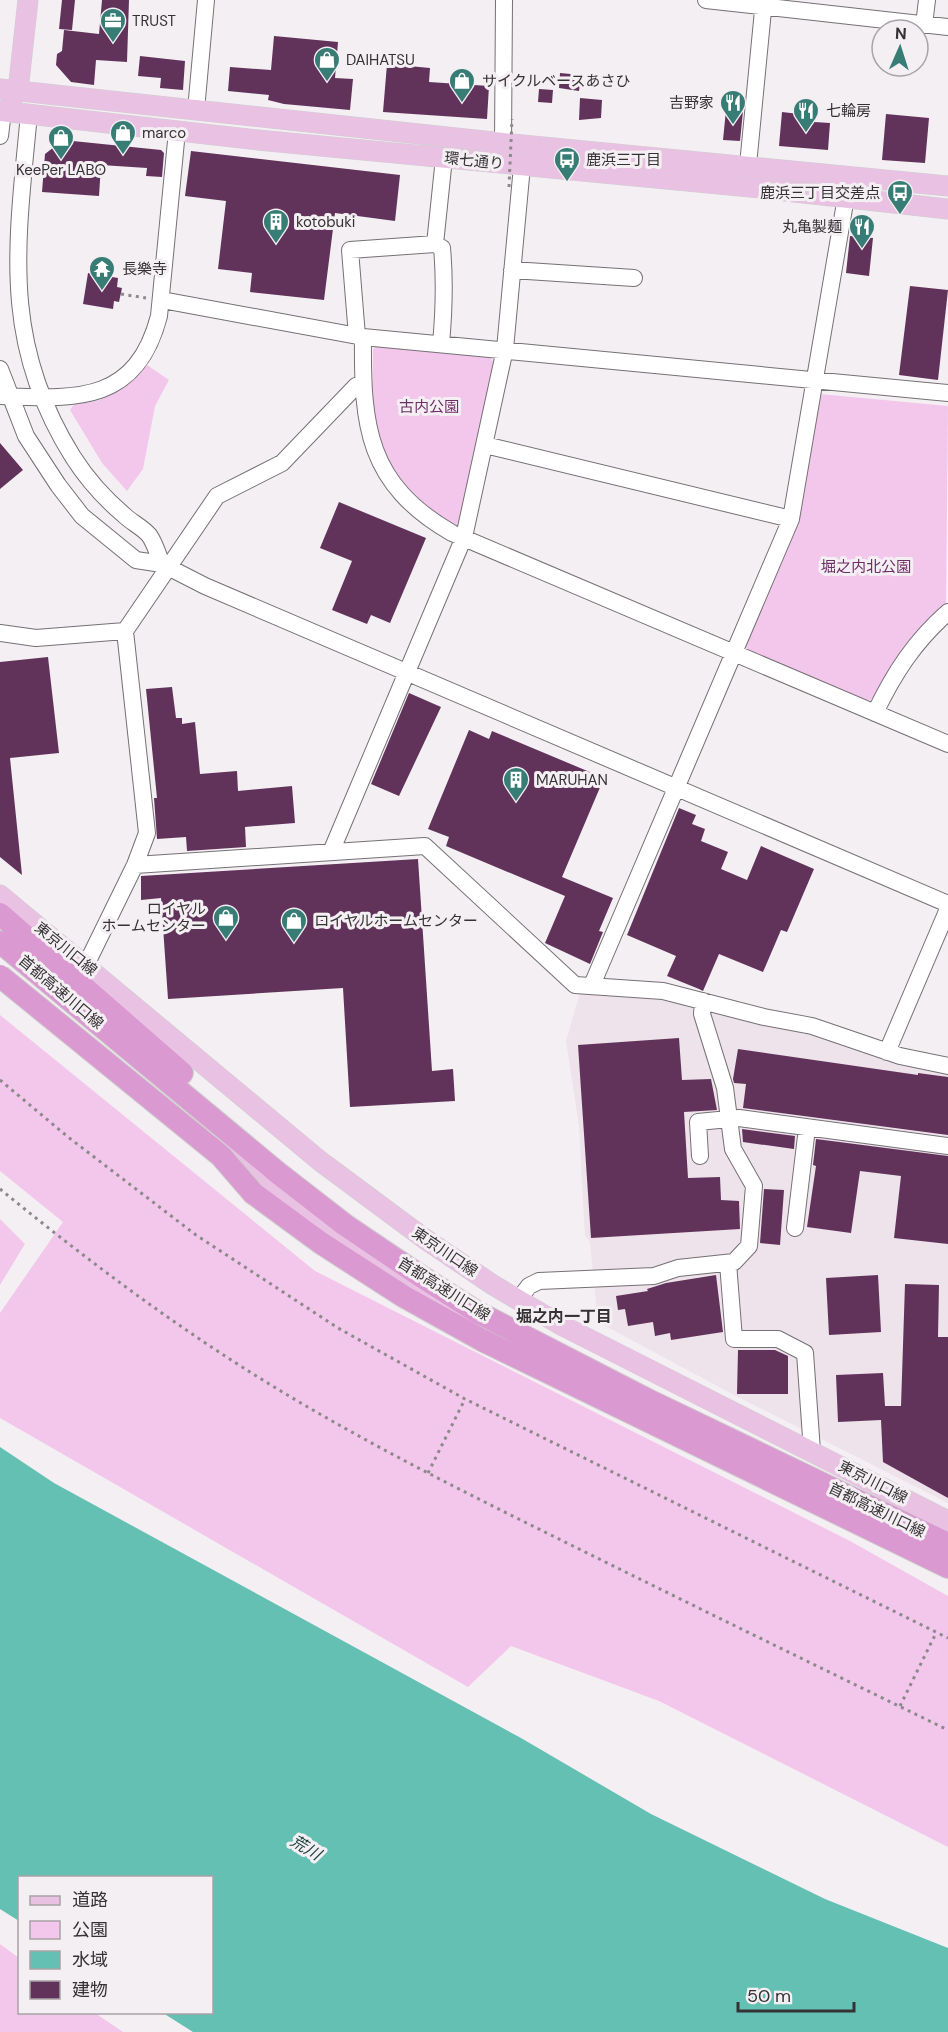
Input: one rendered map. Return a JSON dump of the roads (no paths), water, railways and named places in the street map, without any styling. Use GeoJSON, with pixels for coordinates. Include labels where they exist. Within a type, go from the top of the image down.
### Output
{"type":"FeatureCollection","features":[{"type":"Feature","properties":{"kind":"highway"},"geometry":{"type":"LineString","coordinates":[[0,914],[419,1275]]}},
{"type":"Feature","properties":{"kind":"highway","name":"首都高速川口線"},"geometry":{"type":"LineString","coordinates":[[0,942],[278,1173],[345,1225],[477,1312],[648,1400],[948,1544]]}},
{"type":"Feature","properties":{"kind":"highway"},"geometry":{"type":"LineString","coordinates":[[0,976],[220,1156],[253,1192]]}},
{"type":"Feature","properties":{"kind":"highway","name":"首都高速川口線"},"geometry":{"type":"LineString","coordinates":[[0,986],[253,1192],[321,1243],[403,1296],[482,1340],[948,1567]]}},
{"type":"Feature","properties":{"kind":"main road"},"geometry":{"type":"LineString","coordinates":[[1,111],[9,90],[28,0]]}},
{"type":"Feature","properties":{"kind":"main road"},"geometry":{"type":"LineString","coordinates":[[9,90],[29,114]]}},
{"type":"Feature","properties":{"kind":"main road","name":"環七通り"},"geometry":{"type":"LineString","coordinates":[[9,90],[503,143],[948,186]]}},
{"type":"Feature","properties":{"kind":"main road","name":"環七通り"},"geometry":{"type":"LineString","coordinates":[[1,111],[948,209]]}},
{"type":"Feature","properties":{"kind":"main road","name":"東京川口線"},"geometry":{"type":"LineString","coordinates":[[0,895],[320,1161],[425,1239],[518,1300],[561,1325],[948,1521]]}},
{"type":"Feature","properties":{"kind":"main road"},"geometry":{"type":"LineString","coordinates":[[0,966],[130,1075],[336,1236],[450,1308],[614,1394],[948,1556]]}},
{"type":"Feature","properties":{"kind":"street"},"geometry":{"type":"LineString","coordinates":[[196,110],[206,0]]}},
{"type":"Feature","properties":{"kind":"street"},"geometry":{"type":"LineString","coordinates":[[503,143],[504,0]]}},
{"type":"Feature","properties":{"kind":"street"},"geometry":{"type":"LineString","coordinates":[[706,0],[764,3],[873,18]]}},
{"type":"Feature","properties":{"kind":"street"},"geometry":{"type":"LineString","coordinates":[[925,18],[927,0]]}},
{"type":"Feature","properties":{"kind":"street"},"geometry":{"type":"LineString","coordinates":[[748,165],[764,3]]}},
{"type":"Feature","properties":{"kind":"street"},"geometry":{"type":"LineString","coordinates":[[930,26],[948,27]]}},
{"type":"Feature","properties":{"kind":"street"},"geometry":{"type":"LineString","coordinates":[[0,136],[1,111]]}},
{"type":"Feature","properties":{"kind":"street"},"geometry":{"type":"LineString","coordinates":[[29,114],[20,201],[16,288],[23,343],[40,398],[53,424],[83,471],[105,498],[149,535],[165,566]]}},
{"type":"Feature","properties":{"kind":"street"},"geometry":{"type":"LineString","coordinates":[[5,396],[40,398],[98,392],[129,373],[147,350],[155,334],[162,300],[177,131]]}},
{"type":"Feature","properties":{"kind":"street"},"geometry":{"type":"LineString","coordinates":[[435,244],[444,158]]}},
{"type":"Feature","properties":{"kind":"street"},"geometry":{"type":"LineString","coordinates":[[331,852],[464,537],[505,349],[522,166]]}},
{"type":"Feature","properties":{"kind":"street"},"geometry":{"type":"LineString","coordinates":[[592,986],[791,519],[846,197]]}},
{"type":"Feature","properties":{"kind":"street"},"geometry":{"type":"LineString","coordinates":[[441,344],[444,304],[442,248],[435,244],[350,250],[360,337],[363,401],[373,445],[394,486],[424,516],[464,537],[948,744]]}},
{"type":"Feature","properties":{"kind":"street"},"geometry":{"type":"LineString","coordinates":[[512,270],[634,278]]}},
{"type":"Feature","properties":{"kind":"street"},"geometry":{"type":"LineString","coordinates":[[162,300],[360,337],[505,349],[948,393]]}},
{"type":"Feature","properties":{"kind":"street"},"geometry":{"type":"LineString","coordinates":[[0,369],[5,396],[26,436],[58,485],[82,516],[136,560],[165,566],[948,904]]}},
{"type":"Feature","properties":{"kind":"street"},"geometry":{"type":"LineString","coordinates":[[86,965],[135,865],[147,833],[125,631],[165,566],[217,495],[282,463],[356,386],[362,385]]}},
{"type":"Feature","properties":{"kind":"street"},"geometry":{"type":"LineString","coordinates":[[485,445],[791,519]]}},
{"type":"Feature","properties":{"kind":"street"},"geometry":{"type":"LineString","coordinates":[[875,713],[888,686],[910,651],[948,612]]}},
{"type":"Feature","properties":{"kind":"street"},"geometry":{"type":"LineString","coordinates":[[0,633],[36,638],[125,631]]}},
{"type":"Feature","properties":{"kind":"street"},"geometry":{"type":"LineString","coordinates":[[135,865],[425,846],[575,985],[663,991],[764,1017],[812,1026],[886,1052],[948,1065]]}},
{"type":"Feature","properties":{"kind":"street"},"geometry":{"type":"LineString","coordinates":[[886,1052],[948,909]]}},
{"type":"Feature","properties":{"kind":"street"},"geometry":{"type":"LineString","coordinates":[[0,986],[130,1075]]}},
{"type":"Feature","properties":{"kind":"street"},"geometry":{"type":"LineString","coordinates":[[518,1300],[529,1286],[539,1281],[654,1276],[678,1268],[734,1262],[749,1246],[754,1186],[733,1149],[724,1088],[702,1014],[703,1001]]}},
{"type":"Feature","properties":{"kind":"street"},"geometry":{"type":"LineString","coordinates":[[700,1156],[698,1122],[729,1119],[948,1146]]}},
{"type":"Feature","properties":{"kind":"street"},"geometry":{"type":"LineString","coordinates":[[795,1228],[807,1128]]}},
{"type":"Feature","properties":{"kind":"street"},"geometry":{"type":"LineString","coordinates":[[728,1263],[734,1339],[778,1339],[805,1353],[812,1451]]}},
{"type":"Feature","properties":{"kind":"water","name":"荒川"},"geometry":{"type":"Polygon","coordinates":[[[0,1447],[54,1483],[521,1738],[651,1814],[825,1899],[948,1948],[948,2032],[193,2032],[165,2014],[213,2014],[213,1876],[18,1876],[18,1920],[0,1909],[0,1447]]]}},
{"type":"Feature","properties":{"kind":"place","name":"TRUST"},"geometry":{"type":"Point","coordinates":[113,44]}},
{"type":"Feature","properties":{"kind":"place","name":"DAIHATSU"},"geometry":{"type":"Point","coordinates":[327,83]}},
{"type":"Feature","properties":{"kind":"place","name":"サイクルベースあさひ"},"geometry":{"type":"Point","coordinates":[462,104]}},
{"type":"Feature","properties":{"kind":"place","name":"吉野家"},"geometry":{"type":"Point","coordinates":[733,126]}},
{"type":"Feature","properties":{"kind":"place","name":"七輪房"},"geometry":{"type":"Point","coordinates":[806,134]}},
{"type":"Feature","properties":{"kind":"place","name":"marco"},"geometry":{"type":"Point","coordinates":[123,156]}},
{"type":"Feature","properties":{"kind":"place","name":"KeePer LABO"},"geometry":{"type":"Point","coordinates":[61,161]}},
{"type":"Feature","properties":{"kind":"place","name":"鹿浜三丁目"},"geometry":{"type":"Point","coordinates":[567,183]}},
{"type":"Feature","properties":{"kind":"place","name":"鹿浜三丁目交差点"},"geometry":{"type":"Point","coordinates":[900,216]}},
{"type":"Feature","properties":{"kind":"place","name":"kotobuki"},"geometry":{"type":"Point","coordinates":[276,245]}},
{"type":"Feature","properties":{"kind":"place","name":"丸亀製麺"},"geometry":{"type":"Point","coordinates":[862,250]}},
{"type":"Feature","properties":{"kind":"place","name":"長樂寺"},"geometry":{"type":"Point","coordinates":[102,292]}},
{"type":"Feature","properties":{"kind":"place","name":"MARUHAN"},"geometry":{"type":"Point","coordinates":[516,803]}},
{"type":"Feature","properties":{"kind":"place","name":"ロイヤル ホームセンター"},"geometry":{"type":"Point","coordinates":[226,941]}},
{"type":"Feature","properties":{"kind":"place","name":"ロイヤルホームセンター"},"geometry":{"type":"Point","coordinates":[294,944]}},
{"type":"Feature","properties":{"kind":"district","name":"堀之内一丁目"},"geometry":{"type":"Point","coordinates":[564,1316]}},
{"type":"Feature","properties":{"kind":"park label","name":"古内公園"},"geometry":{"type":"Point","coordinates":[429,407]}},
{"type":"Feature","properties":{"kind":"park label","name":"堀之内北公園"},"geometry":{"type":"Point","coordinates":[866,567]}}]}
